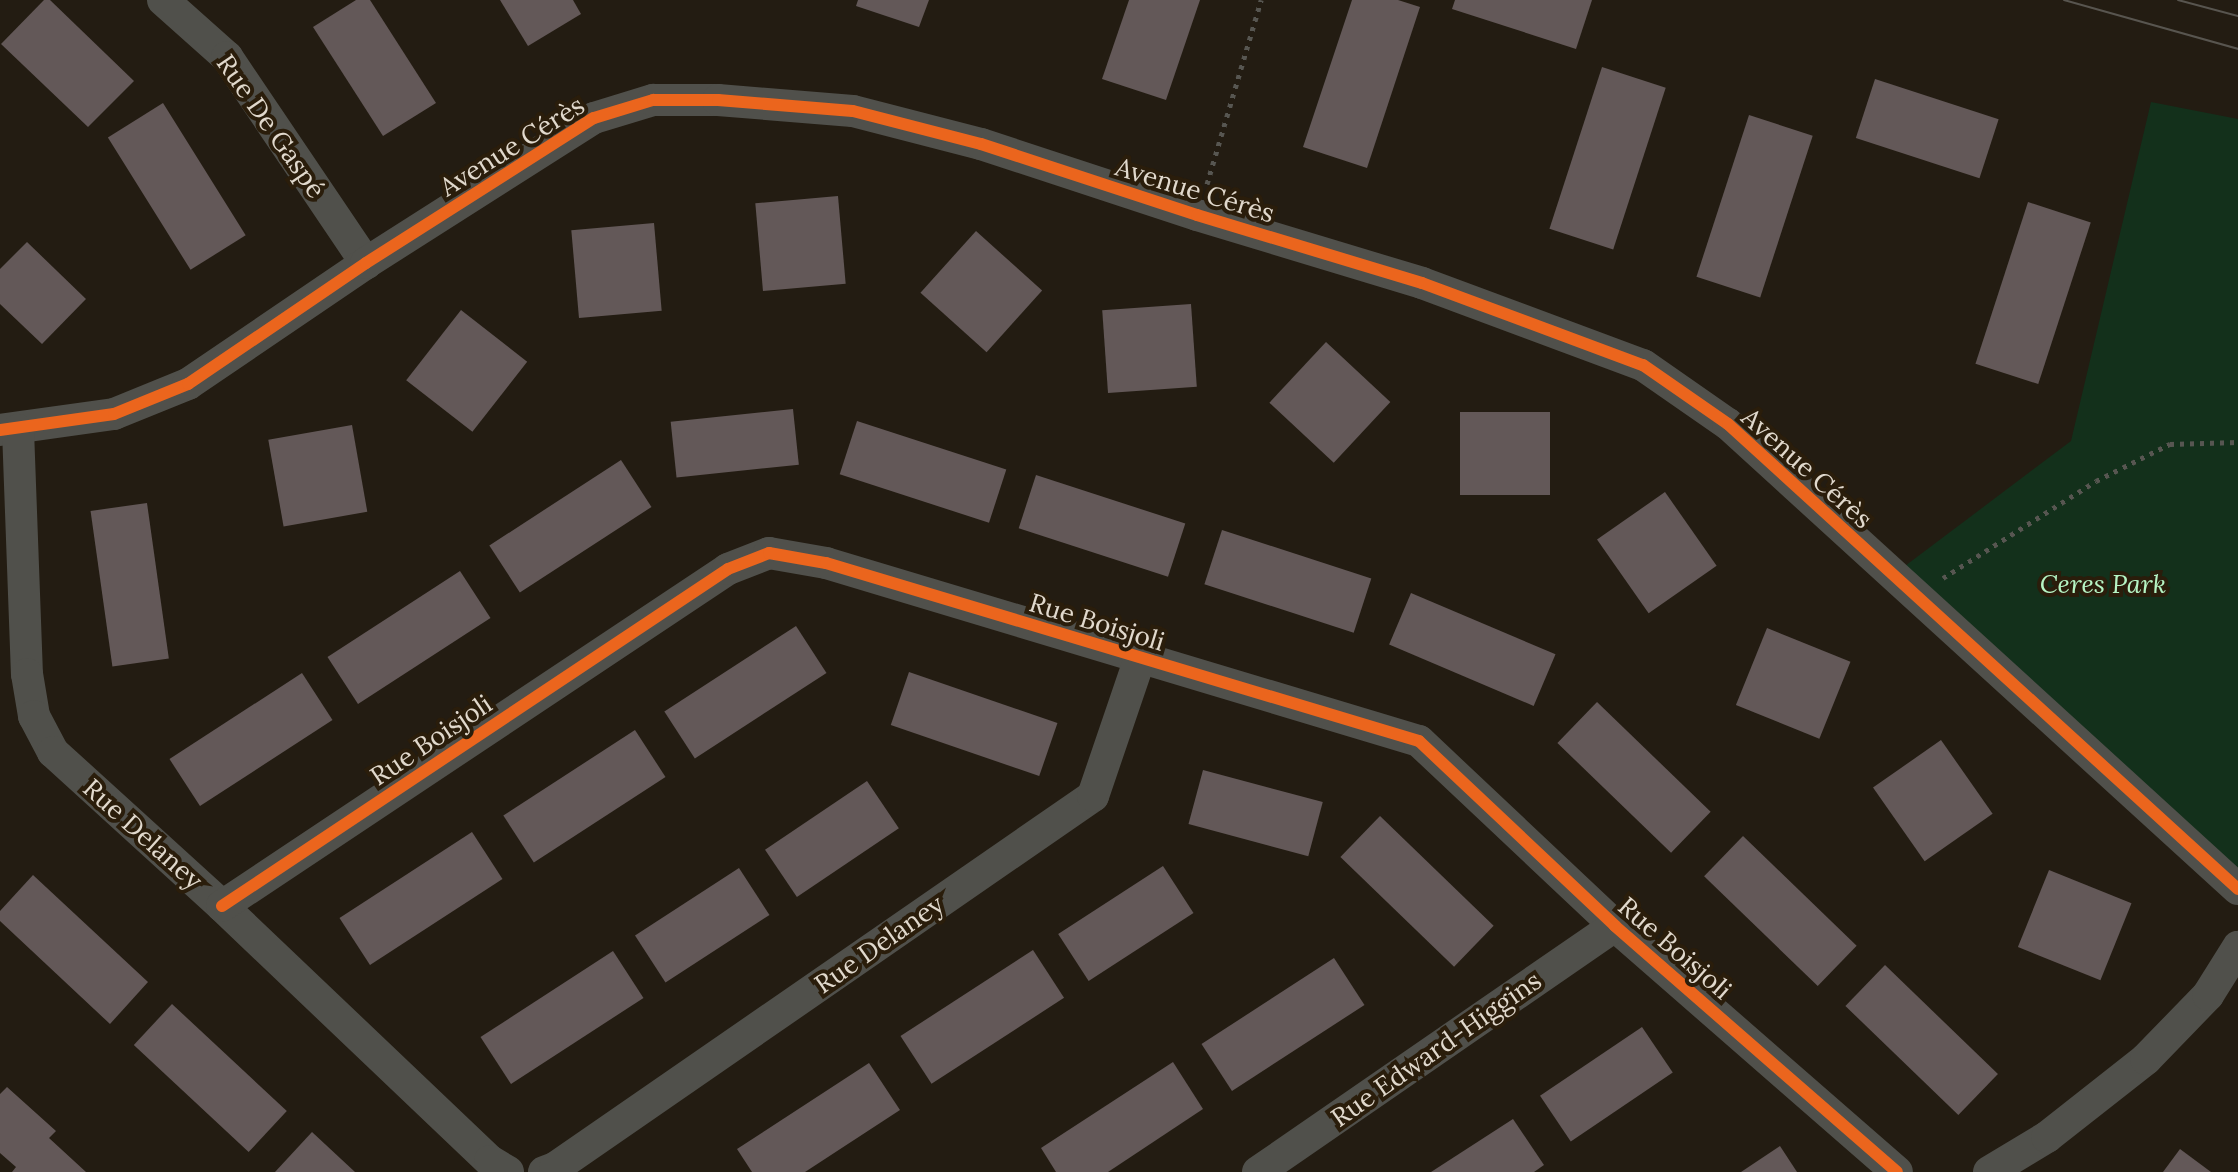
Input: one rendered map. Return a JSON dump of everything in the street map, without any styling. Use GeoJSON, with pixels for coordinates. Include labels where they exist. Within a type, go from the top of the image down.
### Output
{"type":"FeatureCollection","features":[{"type":"Feature","properties":{"kind":"street","name":"Rue De Gaspé"},"geometry":{"type":"LineString","coordinates":[[163,0],[227,57],[366,263]]}},
{"type":"Feature","properties":{"kind":"street","name":"Avenue Cérès"},"geometry":{"type":"LineString","coordinates":[[6,423],[114,414],[188,384],[366,263],[594,118],[653,100],[718,100],[853,111],[981,144],[1197,215],[1422,283],[1643,365],[1728,424],[2238,889]]}},
{"type":"Feature","properties":{"kind":"street","name":"Rue Delaney"},"geometry":{"type":"LineString","coordinates":[[6,423],[27,674],[34,716],[53,752],[222,906],[490,1161],[508,1172]]}},
{"type":"Feature","properties":{"kind":"street","name":"Rue Boisjoli"},"geometry":{"type":"LineString","coordinates":[[222,906],[728,569],[769,553],[826,563],[1419,741],[1615,926],[1897,1172]]}},
{"type":"Feature","properties":{"kind":"street","name":"Rue Delaney"},"geometry":{"type":"LineString","coordinates":[[544,1172],[568,1159],[1093,796],[1140,658]]}},
{"type":"Feature","properties":{"kind":"street","name":"Rue Edward-Higgins"},"geometry":{"type":"LineString","coordinates":[[1258,1172],[1615,926]]}},
{"type":"Feature","properties":{"kind":"street"},"geometry":{"type":"LineString","coordinates":[[1989,1172],[2047,1137],[2146,1059],[2208,995],[2238,947]]}},
{"type":"Feature","properties":{"kind":"path"},"geometry":{"type":"LineString","coordinates":[[1197,215],[1261,0]]}},
{"type":"Feature","properties":{"kind":"path"},"geometry":{"type":"LineString","coordinates":[[1916,596],[2096,481],[2170,444],[2238,442]]}},
{"type":"Feature","properties":{"kind":"green space","name":"Ceres Park"},"geometry":{"type":"Polygon","coordinates":[[[2151,102],[2238,119],[2238,889],[1893,575],[2071,441],[2151,102]]]}},
{"type":"Feature","properties":{"kind":"building"},"geometry":{"type":"Polygon","coordinates":[[[44,0],[50,0],[134,81],[88,127],[1,44],[44,0]]]}},
{"type":"Feature","properties":{"kind":"building"},"geometry":{"type":"Polygon","coordinates":[[[356,0],[370,0],[436,103],[383,136],[313,27],[356,0]]]}},
{"type":"Feature","properties":{"kind":"building"},"geometry":{"type":"Polygon","coordinates":[[[500,0],[573,0],[581,14],[528,46],[500,0]]]}},
{"type":"Feature","properties":{"kind":"building"},"geometry":{"type":"Polygon","coordinates":[[[858,0],[929,0],[919,27],[856,6],[858,0]]]}},
{"type":"Feature","properties":{"kind":"building"},"geometry":{"type":"Polygon","coordinates":[[[1129,0],[1200,0],[1166,100],[1102,79],[1129,0]]]}},
{"type":"Feature","properties":{"kind":"building"},"geometry":{"type":"Polygon","coordinates":[[[1352,0],[1398,0],[1420,7],[1367,168],[1303,147],[1352,0]]]}},
{"type":"Feature","properties":{"kind":"building"},"geometry":{"type":"Polygon","coordinates":[[[1455,0],[1592,0],[1576,49],[1452,9],[1455,0]]]}},
{"type":"Feature","properties":{"kind":"building"},"geometry":{"type":"Polygon","coordinates":[[[1602,67],[1666,88],[1613,249],[1549,229],[1602,67]]]}},
{"type":"Feature","properties":{"kind":"building"},"geometry":{"type":"Polygon","coordinates":[[[1875,79],[1999,119],[1979,178],[1856,138],[1875,79]]]}},
{"type":"Feature","properties":{"kind":"building"},"geometry":{"type":"Polygon","coordinates":[[[163,103],[246,235],[191,270],[108,137],[163,103]]]}},
{"type":"Feature","properties":{"kind":"building"},"geometry":{"type":"Polygon","coordinates":[[[1749,115],[1813,136],[1760,297],[1696,277],[1749,115]]]}},
{"type":"Feature","properties":{"kind":"building"},"geometry":{"type":"Polygon","coordinates":[[[838,196],[846,284],[763,291],[755,203],[838,196]]]}},
{"type":"Feature","properties":{"kind":"building"},"geometry":{"type":"Polygon","coordinates":[[[2028,202],[2091,222],[2038,384],[1975,364],[2028,202]]]}},
{"type":"Feature","properties":{"kind":"building"},"geometry":{"type":"Polygon","coordinates":[[[654,223],[662,311],[579,318],[571,230],[654,223]]]}},
{"type":"Feature","properties":{"kind":"building"},"geometry":{"type":"Polygon","coordinates":[[[976,231],[1042,291],[987,352],[920,293],[976,231]]]}},
{"type":"Feature","properties":{"kind":"building"},"geometry":{"type":"Polygon","coordinates":[[[27,242],[86,299],[42,344],[0,304],[0,269],[27,242]]]}},
{"type":"Feature","properties":{"kind":"building"},"geometry":{"type":"Polygon","coordinates":[[[1191,304],[1197,387],[1108,393],[1102,310],[1191,304]]]}},
{"type":"Feature","properties":{"kind":"building"},"geometry":{"type":"Polygon","coordinates":[[[461,310],[527,362],[472,432],[406,380],[461,310]]]}},
{"type":"Feature","properties":{"kind":"building"},"geometry":{"type":"Polygon","coordinates":[[[1326,342],[1390,402],[1334,463],[1269,403],[1326,342]]]}},
{"type":"Feature","properties":{"kind":"building"},"geometry":{"type":"Polygon","coordinates":[[[793,409],[799,465],[677,478],[671,422],[793,409]]]}},
{"type":"Feature","properties":{"kind":"building"},"geometry":{"type":"Polygon","coordinates":[[[1460,412],[1550,412],[1550,495],[1460,495],[1460,412]]]}},
{"type":"Feature","properties":{"kind":"building"},"geometry":{"type":"Polygon","coordinates":[[[857,421],[1006,470],[989,523],[840,474],[857,421]]]}},
{"type":"Feature","properties":{"kind":"building"},"geometry":{"type":"Polygon","coordinates":[[[352,425],[367,512],[284,526],[268,440],[352,425]]]}},
{"type":"Feature","properties":{"kind":"building"},"geometry":{"type":"Polygon","coordinates":[[[621,460],[651,507],[520,592],[489,546],[621,460]]]}},
{"type":"Feature","properties":{"kind":"building"},"geometry":{"type":"Polygon","coordinates":[[[1036,475],[1185,524],[1168,577],[1019,528],[1036,475]]]}},
{"type":"Feature","properties":{"kind":"building"},"geometry":{"type":"Polygon","coordinates":[[[1665,492],[1717,566],[1649,613],[1597,540],[1665,492]]]}},
{"type":"Feature","properties":{"kind":"building"},"geometry":{"type":"Polygon","coordinates":[[[147,503],[169,658],[112,666],[91,511],[147,503]]]}},
{"type":"Feature","properties":{"kind":"building"},"geometry":{"type":"Polygon","coordinates":[[[1222,530],[1371,579],[1354,633],[1204,584],[1222,530]]]}},
{"type":"Feature","properties":{"kind":"building"},"geometry":{"type":"Polygon","coordinates":[[[460,571],[490,618],[358,704],[327,657],[460,571]]]}},
{"type":"Feature","properties":{"kind":"building"},"geometry":{"type":"Polygon","coordinates":[[[1411,593],[1556,654],[1534,706],[1389,645],[1411,593]]]}},
{"type":"Feature","properties":{"kind":"building"},"geometry":{"type":"Polygon","coordinates":[[[796,626],[826,673],[695,758],[664,712],[796,626]]]}},
{"type":"Feature","properties":{"kind":"building"},"geometry":{"type":"Polygon","coordinates":[[[1767,628],[1850,662],[1819,739],[1736,705],[1767,628]]]}},
{"type":"Feature","properties":{"kind":"building"},"geometry":{"type":"Polygon","coordinates":[[[909,672],[1057,723],[1039,776],[891,725],[909,672]]]}},
{"type":"Feature","properties":{"kind":"building"},"geometry":{"type":"Polygon","coordinates":[[[302,673],[332,720],[200,806],[169,759],[302,673]]]}},
{"type":"Feature","properties":{"kind":"building"},"geometry":{"type":"Polygon","coordinates":[[[1597,702],[1711,812],[1671,853],[1557,743],[1597,702]]]}},
{"type":"Feature","properties":{"kind":"building"},"geometry":{"type":"Polygon","coordinates":[[[635,730],[665,777],[534,862],[503,816],[635,730]]]}},
{"type":"Feature","properties":{"kind":"building"},"geometry":{"type":"Polygon","coordinates":[[[1941,740],[1993,814],[1925,861],[1873,788],[1941,740]]]}},
{"type":"Feature","properties":{"kind":"building"},"geometry":{"type":"Polygon","coordinates":[[[1203,770],[1323,802],[1308,856],[1189,824],[1203,770]]]}},
{"type":"Feature","properties":{"kind":"building"},"geometry":{"type":"Polygon","coordinates":[[[867,781],[899,828],[797,897],[765,850],[867,781]]]}},
{"type":"Feature","properties":{"kind":"building"},"geometry":{"type":"Polygon","coordinates":[[[1380,816],[1494,926],[1454,967],[1340,857],[1380,816]]]}},
{"type":"Feature","properties":{"kind":"building"},"geometry":{"type":"Polygon","coordinates":[[[472,832],[502,879],[370,965],[339,918],[472,832]]]}},
{"type":"Feature","properties":{"kind":"building"},"geometry":{"type":"Polygon","coordinates":[[[1743,836],[1857,946],[1818,986],[1704,876],[1743,836]]]}},
{"type":"Feature","properties":{"kind":"building"},"geometry":{"type":"Polygon","coordinates":[[[1163,866],[1193,913],[1089,981],[1058,934],[1163,866]]]}},
{"type":"Feature","properties":{"kind":"building"},"geometry":{"type":"Polygon","coordinates":[[[739,868],[769,915],[666,983],[635,936],[739,868]]]}},
{"type":"Feature","properties":{"kind":"building"},"geometry":{"type":"Polygon","coordinates":[[[2049,870],[2132,903],[2100,980],[2018,947],[2049,870]]]}},
{"type":"Feature","properties":{"kind":"building"},"geometry":{"type":"Polygon","coordinates":[[[33,875],[148,982],[110,1024],[0,921],[0,911],[33,875]]]}},
{"type":"Feature","properties":{"kind":"building"},"geometry":{"type":"Polygon","coordinates":[[[1033,950],[1064,998],[932,1084],[900,1036],[1033,950]]]}},
{"type":"Feature","properties":{"kind":"building"},"geometry":{"type":"Polygon","coordinates":[[[613,951],[643,998],[511,1084],[480,1037],[613,951]]]}},
{"type":"Feature","properties":{"kind":"building"},"geometry":{"type":"Polygon","coordinates":[[[1334,958],[1364,1005],[1232,1091],[1201,1044],[1334,958]]]}},
{"type":"Feature","properties":{"kind":"building"},"geometry":{"type":"Polygon","coordinates":[[[1885,965],[1998,1074],[1958,1115],[1845,1006],[1885,965]]]}},
{"type":"Feature","properties":{"kind":"building"},"geometry":{"type":"Polygon","coordinates":[[[172,1004],[287,1111],[249,1152],[134,1045],[172,1004]]]}},
{"type":"Feature","properties":{"kind":"building"},"geometry":{"type":"Polygon","coordinates":[[[1642,1027],[1673,1073],[1571,1141],[1540,1096],[1642,1027]]]}},
{"type":"Feature","properties":{"kind":"building"},"geometry":{"type":"Polygon","coordinates":[[[1173,1062],[1203,1109],[1108,1172],[1056,1172],[1041,1148],[1173,1062]]]}},
{"type":"Feature","properties":{"kind":"building"},"geometry":{"type":"Polygon","coordinates":[[[869,1063],[900,1110],[805,1172],[752,1172],[737,1149],[869,1063]]]}},
{"type":"Feature","properties":{"kind":"building"},"geometry":{"type":"Polygon","coordinates":[[[7,1087],[56,1131],[49,1138],[86,1172],[12,1172],[16,1167],[0,1153],[0,1094],[7,1087]]]}},
{"type":"Feature","properties":{"kind":"building"},"geometry":{"type":"Polygon","coordinates":[[[1513,1119],[1544,1165],[1534,1172],[1431,1172],[1513,1119]]]}},
{"type":"Feature","properties":{"kind":"building"},"geometry":{"type":"Polygon","coordinates":[[[312,1132],[355,1172],[275,1172],[312,1132]]]}},
{"type":"Feature","properties":{"kind":"building"},"geometry":{"type":"Polygon","coordinates":[[[1780,1146],[1797,1172],[1741,1172],[1780,1146]]]}},
{"type":"Feature","properties":{"kind":"building"},"geometry":{"type":"Polygon","coordinates":[[[2180,1149],[2211,1172],[2163,1172],[2180,1149]]]}},
{"type":"Feature","properties":{"kind":"tram line"},"geometry":{"type":"LineString","coordinates":[[2064,0],[2238,49]]}},
{"type":"Feature","properties":{"kind":"tram line"},"geometry":{"type":"LineString","coordinates":[[2178,0],[2238,16]]}},
{"type":"Feature","properties":{"kind":"cycle path"},"geometry":{"type":"LineString","coordinates":[[0,430],[114,414],[188,384],[366,263],[594,118],[653,100],[718,100],[853,111],[981,144],[1197,215],[1422,283],[1643,365],[1728,424],[2238,889]]}},
{"type":"Feature","properties":{"kind":"cycle path"},"geometry":{"type":"LineString","coordinates":[[222,906],[728,569],[769,553],[826,563],[1419,741],[1615,926],[1897,1172]]}}]}
